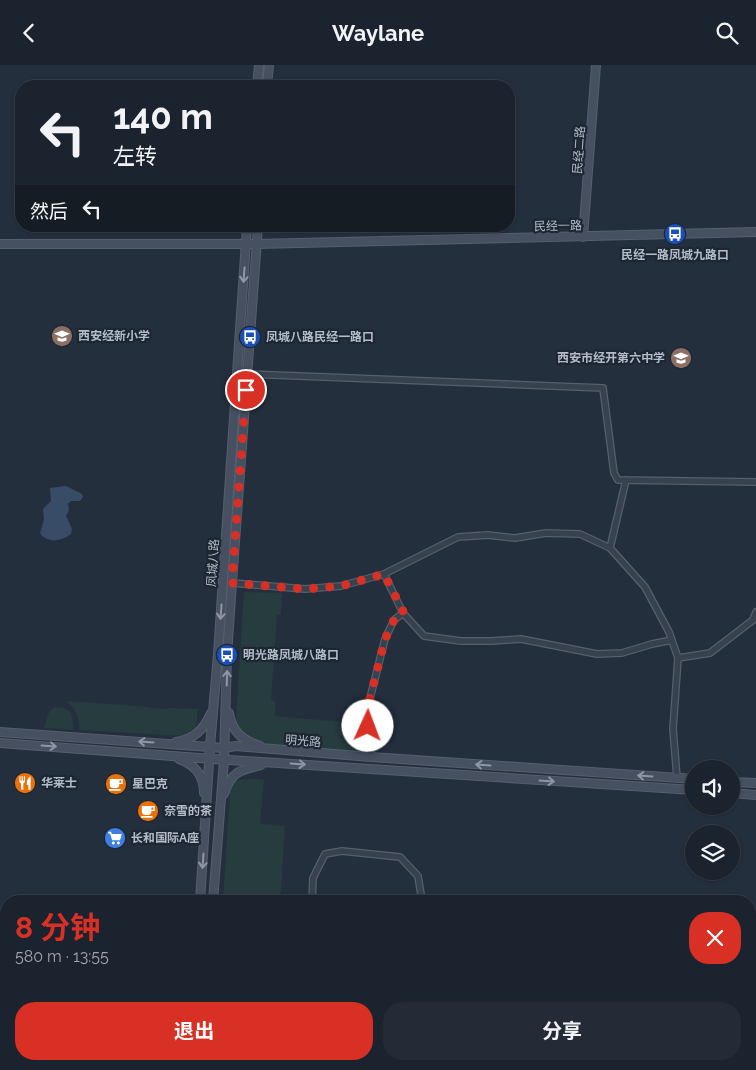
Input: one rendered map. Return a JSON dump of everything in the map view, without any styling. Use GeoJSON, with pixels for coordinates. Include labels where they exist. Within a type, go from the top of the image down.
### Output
{"type":"FeatureCollection","features":[{"type":"Feature","properties":{"kind":"main road"},"geometry":{"type":"LineString","coordinates":[[258,80],[259,65]]}},
{"type":"Feature","properties":{"kind":"main road"},"geometry":{"type":"LineString","coordinates":[[268,80],[269,65]]}},
{"type":"Feature","properties":{"kind":"main road","name":"民经二路"},"geometry":{"type":"LineString","coordinates":[[584,237],[596,65]]}},
{"type":"Feature","properties":{"kind":"main road","name":"凤城八路"},"geometry":{"type":"LineString","coordinates":[[200,895],[247,232]]}},
{"type":"Feature","properties":{"kind":"main road","name":"凤城八路"},"geometry":{"type":"LineString","coordinates":[[213,895],[224,759],[232,583],[258,232]]}},
{"type":"Feature","properties":{"kind":"main road","name":"民经一路"},"geometry":{"type":"LineString","coordinates":[[0,244],[257,244],[756,232]]}},
{"type":"Feature","properties":{"kind":"main road"},"geometry":{"type":"LineString","coordinates":[[168,744],[192,738],[199,732],[210,715],[214,699]]}},
{"type":"Feature","properties":{"kind":"main road"},"geometry":{"type":"LineString","coordinates":[[226,700],[230,722],[237,733],[245,740],[271,749]]}},
{"type":"Feature","properties":{"kind":"main road","name":"明光路"},"geometry":{"type":"LineString","coordinates":[[0,732],[685,778]]}},
{"type":"Feature","properties":{"kind":"main road","name":"明光路"},"geometry":{"type":"LineString","coordinates":[[0,743],[209,759],[685,789]]}},
{"type":"Feature","properties":{"kind":"main road"},"geometry":{"type":"LineString","coordinates":[[167,755],[185,761],[196,769],[203,781],[206,811]]}},
{"type":"Feature","properties":{"kind":"main road"},"geometry":{"type":"LineString","coordinates":[[220,811],[227,785],[234,775],[248,768],[271,763]]}},
{"type":"Feature","properties":{"kind":"main road"},"geometry":{"type":"LineString","coordinates":[[740,782],[756,783]]}},
{"type":"Feature","properties":{"kind":"main road"},"geometry":{"type":"LineString","coordinates":[[740,794],[756,795]]}},
{"type":"Feature","properties":{"kind":"street"},"geometry":{"type":"LineString","coordinates":[[247,374],[603,388],[614,473],[618,480],[756,482]]}},
{"type":"Feature","properties":{"kind":"street"},"geometry":{"type":"LineString","coordinates":[[610,548],[626,480]]}},
{"type":"Feature","properties":{"kind":"street"},"geometry":{"type":"LineString","coordinates":[[232,583],[305,589],[341,586],[384,574],[458,537],[488,535],[515,538],[546,533],[580,534],[610,548],[645,587],[672,640],[678,658],[673,729],[677,778]]}},
{"type":"Feature","properties":{"kind":"street"},"geometry":{"type":"LineString","coordinates":[[384,574],[404,613],[424,636],[461,641],[521,639],[597,654],[622,653],[652,643],[672,640]]}},
{"type":"Feature","properties":{"kind":"street"},"geometry":{"type":"LineString","coordinates":[[678,658],[710,653],[752,620],[756,612]]}},
{"type":"Feature","properties":{"kind":"street"},"geometry":{"type":"LineString","coordinates":[[371,757],[367,710],[385,639],[394,620],[404,613]]}},
{"type":"Feature","properties":{"kind":"street"},"geometry":{"type":"LineString","coordinates":[[312,895],[313,878],[325,854],[342,851],[400,857],[418,876],[421,895]]}},
{"type":"Feature","properties":{"kind":"green space"},"geometry":{"type":"Polygon","coordinates":[[[244,592],[282,593],[281,615],[277,615],[271,700],[275,701],[275,716],[365,724],[366,753],[255,746],[237,734],[236,720],[244,592]]]}},
{"type":"Feature","properties":{"kind":"green space"},"geometry":{"type":"Polygon","coordinates":[[[67,701],[150,708],[198,709],[196,728],[186,736],[79,730],[77,714],[67,701]]]}},
{"type":"Feature","properties":{"kind":"green space"},"geometry":{"type":"Polygon","coordinates":[[[54,707],[64,708],[71,712],[74,730],[44,728],[49,712],[54,707]]]}},
{"type":"Feature","properties":{"kind":"green space"},"geometry":{"type":"Polygon","coordinates":[[[264,779],[260,824],[285,826],[280,895],[223,895],[230,792],[235,781],[264,779]]]}},
{"type":"Feature","properties":{"kind":"water"},"geometry":{"type":"Polygon","coordinates":[[[66,486],[82,494],[83,497],[80,501],[71,501],[68,504],[69,510],[66,516],[72,529],[71,534],[59,540],[47,539],[40,533],[44,520],[43,509],[51,501],[50,488],[66,486]]]}},
{"type":"Feature","properties":{"kind":"place","name":"民经一路凤城九路口"},"geometry":{"type":"Point","coordinates":[675,234]}},
{"type":"Feature","properties":{"kind":"place","name":"西安经新小学"},"geometry":{"type":"Point","coordinates":[62,336]}},
{"type":"Feature","properties":{"kind":"place","name":"凤城八路民经一路口"},"geometry":{"type":"Point","coordinates":[250,337]}},
{"type":"Feature","properties":{"kind":"place","name":"西安市经开第六中学"},"geometry":{"type":"Point","coordinates":[681,358]}},
{"type":"Feature","properties":{"kind":"place","name":"明光路凤城八路口"},"geometry":{"type":"Point","coordinates":[227,655]}},
{"type":"Feature","properties":{"kind":"place","name":"华莱士"},"geometry":{"type":"Point","coordinates":[25,783]}},
{"type":"Feature","properties":{"kind":"place","name":"星巴克"},"geometry":{"type":"Point","coordinates":[116,784]}},
{"type":"Feature","properties":{"kind":"place","name":"奈雪的茶"},"geometry":{"type":"Point","coordinates":[148,811]}},
{"type":"Feature","properties":{"kind":"place","name":"长和国际A座"},"geometry":{"type":"Point","coordinates":[115,838]}},
{"type":"Feature","properties":{"kind":"route"},"geometry":{"type":"LineString","coordinates":[[246,390],[232,583],[305,589],[341,586],[384,574],[404,613],[394,620],[385,639],[367,710],[368,726]]}}]}
